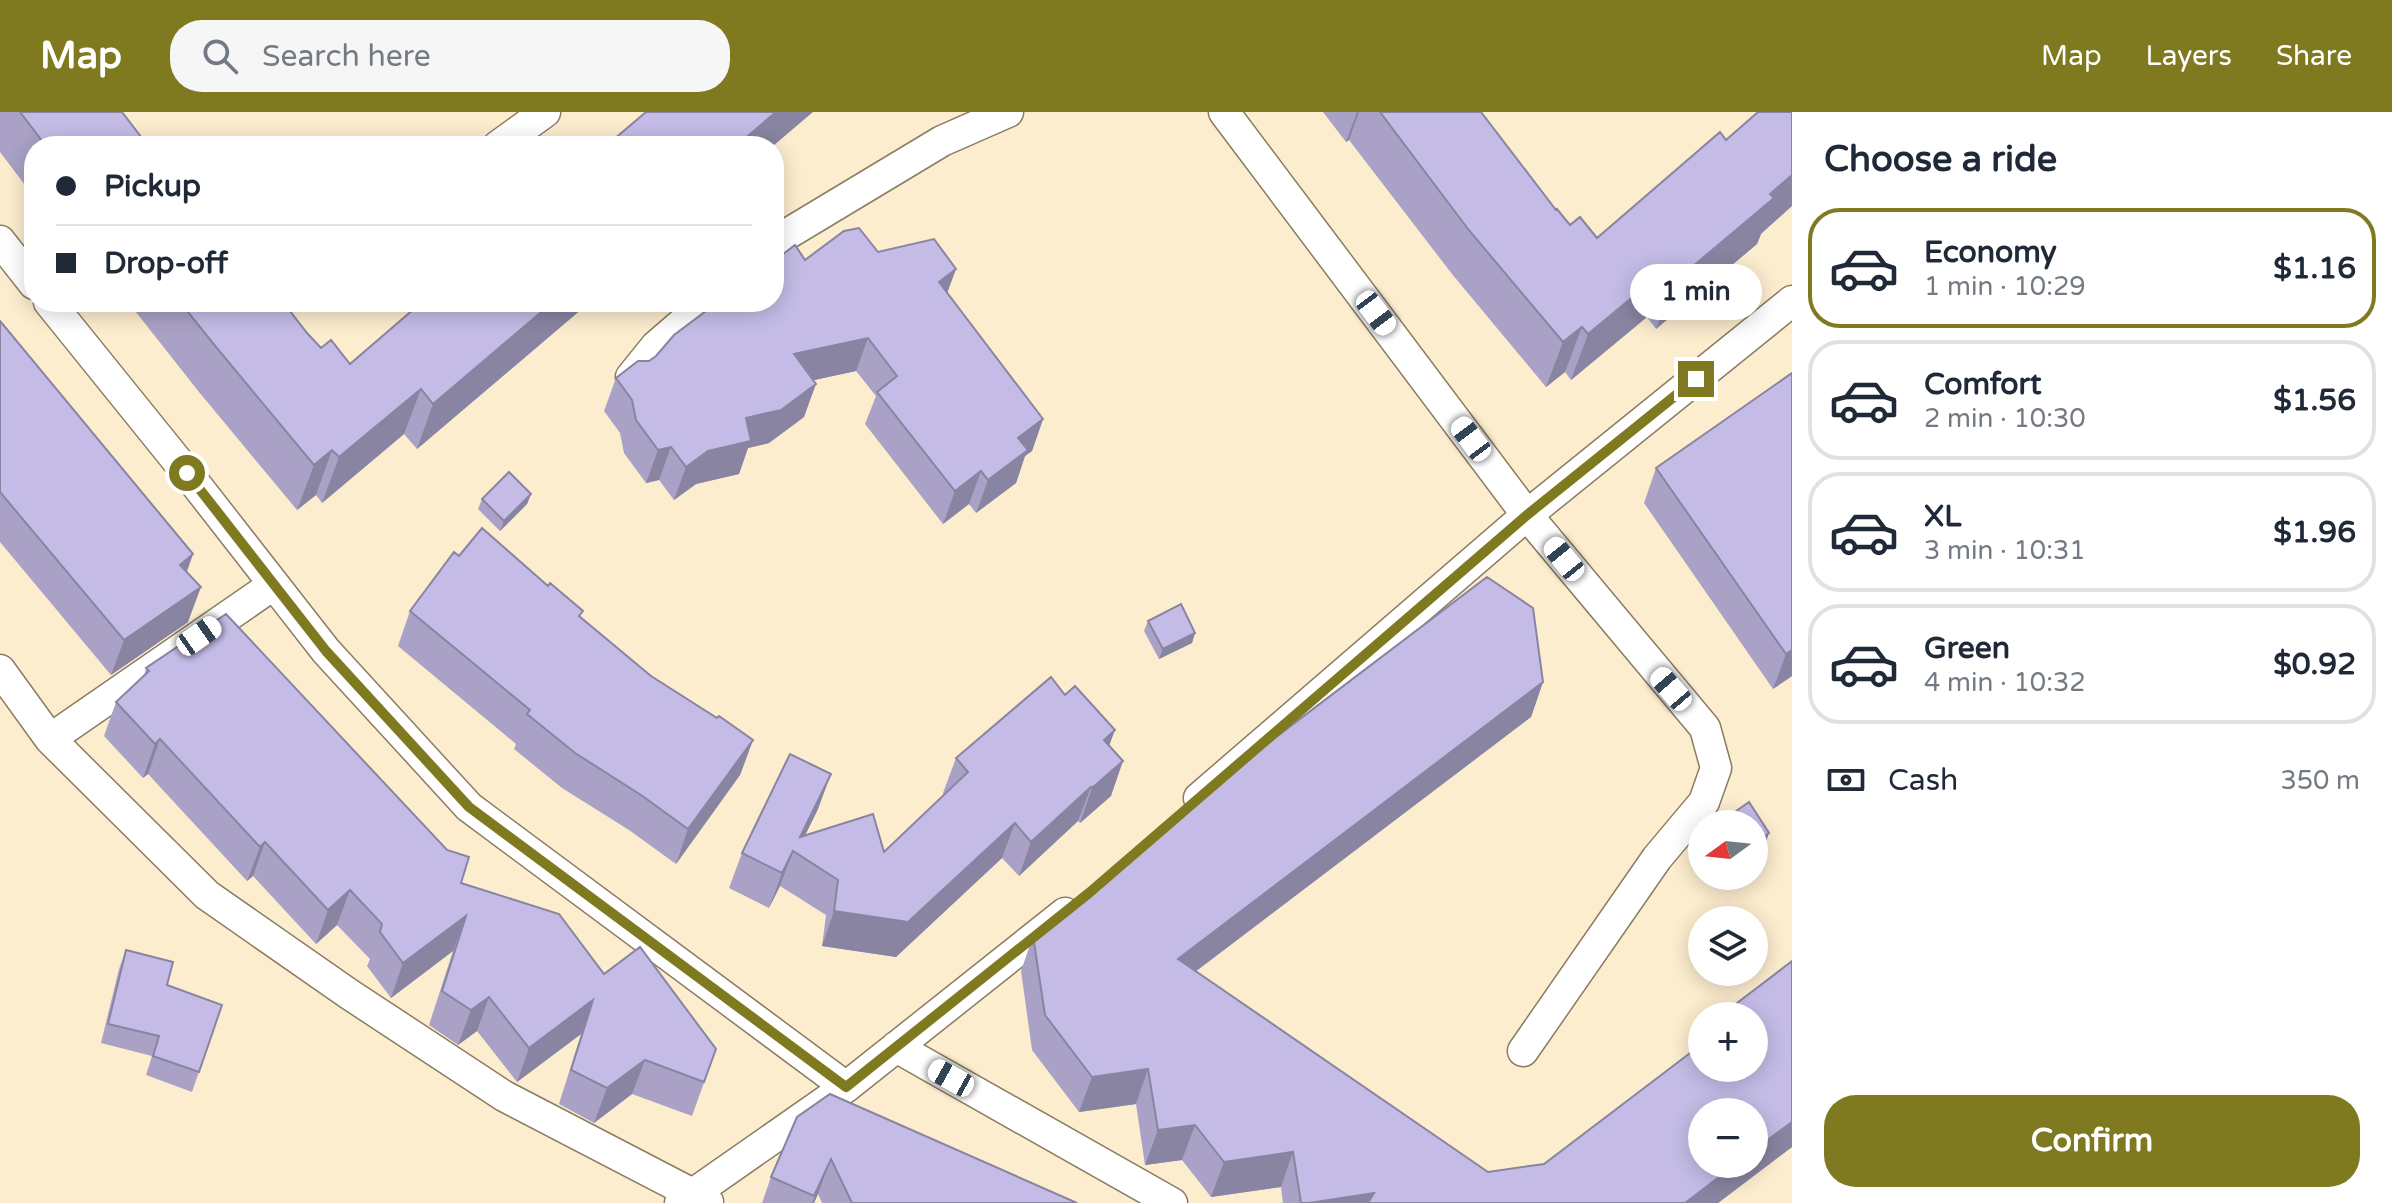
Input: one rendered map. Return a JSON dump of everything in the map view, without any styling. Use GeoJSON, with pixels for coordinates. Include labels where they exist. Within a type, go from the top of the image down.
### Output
{"type":"FeatureCollection","features":[{"type":"Feature","properties":{"kind":"street"},"geometry":{"type":"LineString","coordinates":[[512,136],[545,112]]}},
{"type":"Feature","properties":{"kind":"street"},"geometry":{"type":"LineString","coordinates":[[784,238],[942,141],[1008,112]]}},
{"type":"Feature","properties":{"kind":"street"},"geometry":{"type":"LineString","coordinates":[[1224,112],[1527,515],[1705,728],[1716,768],[1704,802],[1657,858],[1523,1051]]}},
{"type":"Feature","properties":{"kind":"street"},"geometry":{"type":"LineString","coordinates":[[0,241],[24,271]]}},
{"type":"Feature","properties":{"kind":"street"},"geometry":{"type":"LineString","coordinates":[[1183,812],[1527,515],[1792,301]]}},
{"type":"Feature","properties":{"kind":"street"},"geometry":{"type":"LineString","coordinates":[[57,312],[326,651],[469,807],[846,1087]]}},
{"type":"Feature","properties":{"kind":"street"},"geometry":{"type":"LineString","coordinates":[[631,377],[656,346],[695,312]]}},
{"type":"Feature","properties":{"kind":"street"},"geometry":{"type":"LineString","coordinates":[[50,739],[273,585]]}},
{"type":"Feature","properties":{"kind":"street"},"geometry":{"type":"LineString","coordinates":[[0,670],[50,739],[207,895],[349,994],[504,1096],[694,1200],[846,1087],[1089,893]]}},
{"type":"Feature","properties":{"kind":"street"},"geometry":{"type":"LineString","coordinates":[[896,1047],[1172,1203]]}},
{"type":"Feature","properties":{"kind":"building"},"geometry":{"type":"Polygon","coordinates":[[[20,112],[122,112],[140,136],[38,136],[20,112]]]}},
{"type":"Feature","properties":{"kind":"building"},"geometry":{"type":"Polygon","coordinates":[[[646,112],[776,112],[748,136],[618,136],[646,112]]]}},
{"type":"Feature","properties":{"kind":"building"},"geometry":{"type":"Polygon","coordinates":[[[1380,112],[1481,112],[1556,210],[1570,225],[1580,217],[1597,238],[1720,132],[1726,140],[1758,112],[1792,112],[1792,175],[1770,194],[1774,198],[1673,283],[1663,272],[1588,334],[1582,327],[1563,342],[1468,229],[1380,112]]]}},
{"type":"Feature","properties":{"kind":"building"},"geometry":{"type":"Polygon","coordinates":[[[859,228],[878,252],[934,239],[956,269],[939,282],[1043,419],[1018,438],[1028,450],[988,480],[981,471],[955,491],[877,392],[897,376],[868,338],[794,354],[816,384],[781,410],[746,418],[751,441],[708,451],[686,467],[671,447],[658,450],[636,420],[632,400],[616,378],[638,361],[649,361],[656,356],[674,335],[705,312],[784,312],[784,253],[795,245],[805,260],[844,231],[859,228]]]}},
{"type":"Feature","properties":{"kind":"building"},"geometry":{"type":"Polygon","coordinates":[[[188,312],[291,312],[321,348],[331,340],[350,364],[410,312],[541,312],[433,404],[421,389],[339,457],[332,450],[314,465],[188,312]]]}},
{"type":"Feature","properties":{"kind":"building"},"geometry":{"type":"Polygon","coordinates":[[[0,321],[193,554],[180,565],[201,587],[124,640],[0,492],[0,321]]]}},
{"type":"Feature","properties":{"kind":"building"},"geometry":{"type":"Polygon","coordinates":[[[1792,373],[1792,650],[1786,654],[1656,468],[1792,373]]]}},
{"type":"Feature","properties":{"kind":"building"},"geometry":{"type":"Polygon","coordinates":[[[509,472],[531,494],[504,521],[482,499],[509,472]]]}},
{"type":"Feature","properties":{"kind":"building"},"geometry":{"type":"Polygon","coordinates":[[[482,528],[548,586],[550,583],[583,611],[579,616],[651,676],[753,740],[688,829],[575,753],[527,714],[530,710],[410,611],[454,552],[459,556],[482,528]]]}},
{"type":"Feature","properties":{"kind":"building"},"geometry":{"type":"Polygon","coordinates":[[[1487,577],[1533,608],[1543,682],[1178,959],[1488,1172],[1544,1164],[1688,1055],[1688,1082],[1768,1082],[1768,1002],[1738,1002],[1759,986],[1768,986],[1768,979],[1792,961],[1792,1122],[1768,1140],[1768,1098],[1688,1098],[1688,1178],[1718,1178],[1685,1203],[1368,1203],[1374,1193],[1301,1203],[1293,1152],[1224,1162],[1195,1125],[1158,1130],[1148,1069],[1092,1077],[1045,1015],[1033,936],[1226,775],[1487,577]]]}},
{"type":"Feature","properties":{"kind":"building"},"geometry":{"type":"Polygon","coordinates":[[[1181,604],[1195,633],[1163,649],[1148,621],[1181,604]]]}},
{"type":"Feature","properties":{"kind":"building"},"geometry":{"type":"Polygon","coordinates":[[[226,614],[447,850],[469,857],[461,883],[559,914],[604,974],[640,947],[716,1049],[704,1082],[645,1060],[607,1088],[571,1070],[593,1000],[529,1048],[489,997],[471,1010],[442,991],[466,916],[403,963],[380,932],[382,924],[350,890],[328,910],[265,842],[260,847],[160,739],[155,744],[116,702],[149,671],[146,668],[226,614]]]}},
{"type":"Feature","properties":{"kind":"building"},"geometry":{"type":"Polygon","coordinates":[[[1051,677],[1065,695],[1075,686],[1115,730],[1104,740],[1123,761],[1031,842],[1015,823],[908,922],[834,911],[838,880],[793,851],[782,873],[742,853],[790,754],[831,774],[800,837],[873,814],[884,852],[968,772],[956,758],[1051,677]]]}},
{"type":"Feature","properties":{"kind":"building"},"geometry":{"type":"Polygon","coordinates":[[[1749,802],[1754,810],[1738,810],[1749,802]]]}},
{"type":"Feature","properties":{"kind":"building"},"geometry":{"type":"Polygon","coordinates":[[[126,950],[173,962],[167,985],[222,1005],[199,1072],[153,1056],[159,1036],[108,1024],[126,950]]]}},
{"type":"Feature","properties":{"kind":"building"},"geometry":{"type":"Polygon","coordinates":[[[830,1094],[1077,1203],[852,1203],[831,1159],[814,1196],[771,1177],[797,1117],[830,1094]]]}},
{"type":"Feature","properties":{"kind":"route"},"geometry":{"type":"LineString","coordinates":[[187,473],[326,651],[469,807],[846,1087],[1089,893],[1527,515],[1696,379]]}}]}
